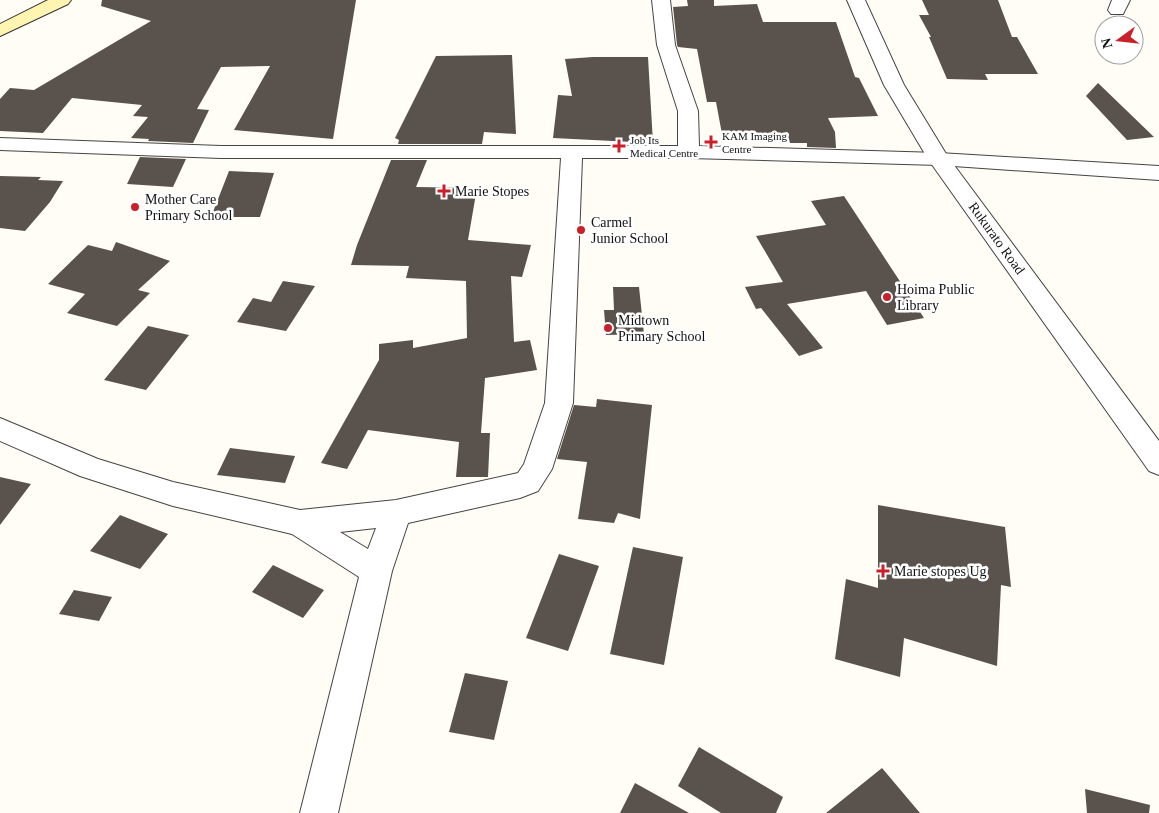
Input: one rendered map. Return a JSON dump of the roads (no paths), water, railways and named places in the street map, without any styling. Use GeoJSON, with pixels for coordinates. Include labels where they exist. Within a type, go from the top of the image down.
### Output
{"type":"FeatureCollection","features":[{"type":"Feature","properties":{"kind":"main road"},"geometry":{"type":"LineString","coordinates":[[0,31],[62,0]]}},
{"type":"Feature","properties":{"kind":"street"},"geometry":{"type":"LineString","coordinates":[[661,0],[666,45],[688,111],[689,152]]}},
{"type":"Feature","properties":{"kind":"street","name":"Rukurato Road"},"geometry":{"type":"LineString","coordinates":[[856,0],[894,85],[940,159],[1159,463]]}},
{"type":"Feature","properties":{"kind":"street"},"geometry":{"type":"LineString","coordinates":[[0,144],[221,152],[689,152],[940,159],[1159,173]]}},
{"type":"Feature","properties":{"kind":"street"},"geometry":{"type":"LineString","coordinates":[[0,428],[90,468],[172,494],[300,523],[396,513],[510,489],[528,482],[537,469],[559,403],[572,151]]}},
{"type":"Feature","properties":{"kind":"street"},"geometry":{"type":"LineString","coordinates":[[319,813],[376,571],[396,513]]}},
{"type":"Feature","properties":{"kind":"street"},"geometry":{"type":"LineString","coordinates":[[300,523],[376,571]]}},
{"type":"Feature","properties":{"kind":"place","name":"KAM Imaging Centre"},"geometry":{"type":"Point","coordinates":[711,142]}},
{"type":"Feature","properties":{"kind":"place","name":"Job Its Medical Centre"},"geometry":{"type":"Point","coordinates":[619,146]}},
{"type":"Feature","properties":{"kind":"place","name":"Marie Stopes"},"geometry":{"type":"Point","coordinates":[444,191]}},
{"type":"Feature","properties":{"kind":"place","name":"Mother Care Primary School"},"geometry":{"type":"Point","coordinates":[135,207]}},
{"type":"Feature","properties":{"kind":"place","name":"Carmel Junior School"},"geometry":{"type":"Point","coordinates":[581,230]}},
{"type":"Feature","properties":{"kind":"place","name":"Hoima Public Library"},"geometry":{"type":"Point","coordinates":[887,297]}},
{"type":"Feature","properties":{"kind":"place","name":"Midtown Primary School"},"geometry":{"type":"Point","coordinates":[608,328]}},
{"type":"Feature","properties":{"kind":"place","name":"Marie stopes Ug"},"geometry":{"type":"Point","coordinates":[883,571]}}]}
